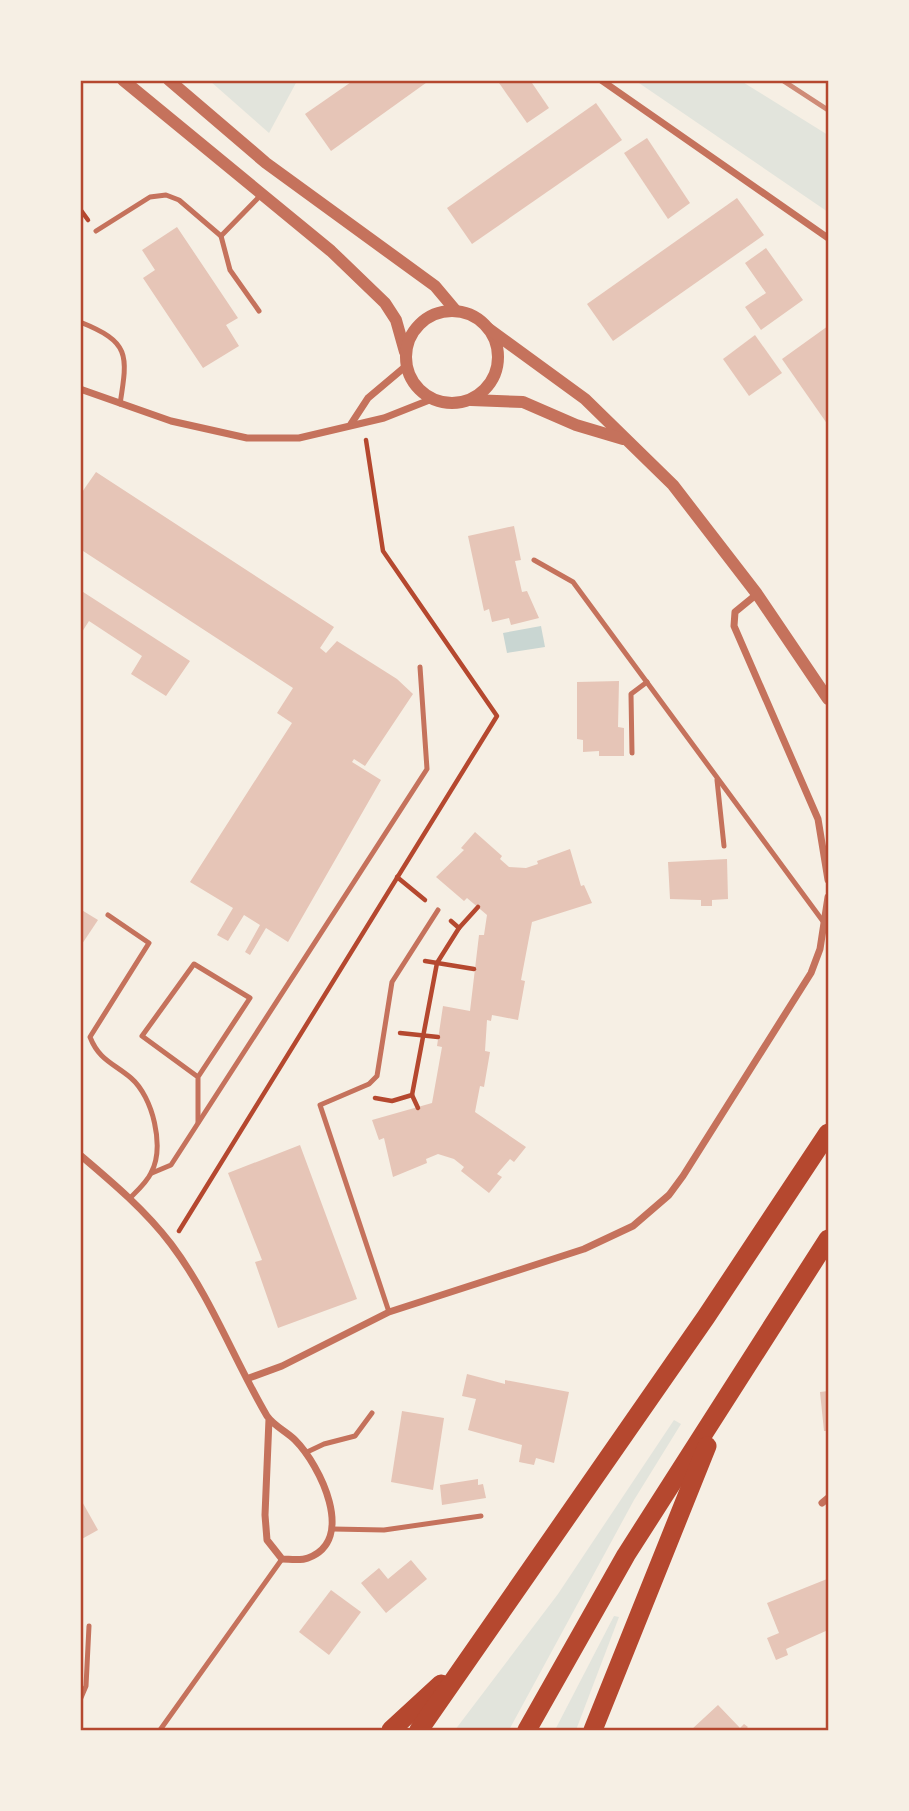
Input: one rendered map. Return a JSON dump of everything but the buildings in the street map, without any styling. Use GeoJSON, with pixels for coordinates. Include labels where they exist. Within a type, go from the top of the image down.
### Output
{"type":"FeatureCollection","features":[{"type":"Feature","properties":{"kind":"highway"},"geometry":{"type":"LineString","coordinates":[[419,1731],[828,1133]]}},
{"type":"Feature","properties":{"kind":"highway"},"geometry":{"type":"LineString","coordinates":[[527,1731],[626,1555],[828,1240]]}},
{"type":"Feature","properties":{"kind":"highway"},"geometry":{"type":"LineString","coordinates":[[593,1731],[724,1403]]}},
{"type":"Feature","properties":{"kind":"highway"},"geometry":{"type":"LineString","coordinates":[[391,1731],[470,1657]]}},
{"type":"Feature","properties":{"kind":"street"},"geometry":{"type":"LineString","coordinates":[[124,80],[331,251],[385,303],[396,320],[406,366],[420,391],[432,399],[452,404],[471,400],[523,402],[576,425],[623,439]]}},
{"type":"Feature","properties":{"kind":"street"},"geometry":{"type":"LineString","coordinates":[[169,80],[266,163],[435,286],[456,311]]}},
{"type":"Feature","properties":{"kind":"street"},"geometry":{"type":"LineString","coordinates":[[601,80],[828,238]]}},
{"type":"Feature","properties":{"kind":"street"},"geometry":{"type":"LineString","coordinates":[[405,352],[417,326],[442,312],[469,314],[585,400],[692,507],[757,594],[828,699]]}},
{"type":"Feature","properties":{"kind":"street"},"geometry":{"type":"LineString","coordinates":[[471,400],[482,392],[497,369],[498,355],[489,329]]}},
{"type":"Feature","properties":{"kind":"street"},"geometry":{"type":"LineString","coordinates":[[351,424],[368,398],[406,366]]}},
{"type":"Feature","properties":{"kind":"street"},"geometry":{"type":"LineString","coordinates":[[80,389],[171,421],[247,438],[299,438],[384,418],[432,399]]}},
{"type":"Feature","properties":{"kind":"street"},"geometry":{"type":"LineString","coordinates":[[757,594],[735,612],[734,626],[818,819],[828,880]]}},
{"type":"Feature","properties":{"kind":"street"},"geometry":{"type":"LineString","coordinates":[[249,1378],[282,1366],[389,1312],[611,1239],[652,1211],[669,1195],[696,1158],[811,973],[826,925],[828,897]]}},
{"type":"Feature","properties":{"kind":"street"},"geometry":{"type":"LineString","coordinates":[[80,1155],[130,1198],[171,1245],[210,1306],[269,1419],[296,1441],[305,1453],[330,1502],[333,1530],[324,1548],[307,1559],[282,1559],[267,1540],[269,1419]]}},
{"type":"Feature","properties":{"kind":"lane"},"geometry":{"type":"LineString","coordinates":[[220,236],[262,194]]}},
{"type":"Feature","properties":{"kind":"lane"},"geometry":{"type":"LineString","coordinates":[[96,232],[150,197],[166,195],[179,201],[220,236],[230,270],[259,311]]}},
{"type":"Feature","properties":{"kind":"lane"},"geometry":{"type":"LineString","coordinates":[[80,322],[110,334],[124,353],[120,404]]}},
{"type":"Feature","properties":{"kind":"lane"},"geometry":{"type":"LineString","coordinates":[[534,560],[573,582],[826,925]]}},
{"type":"Feature","properties":{"kind":"lane"},"geometry":{"type":"LineString","coordinates":[[130,1198],[152,1172],[171,1165],[427,769],[420,667]]}},
{"type":"Feature","properties":{"kind":"lane"},"geometry":{"type":"LineString","coordinates":[[632,753],[631,694],[647,682]]}},
{"type":"Feature","properties":{"kind":"lane"},"geometry":{"type":"LineString","coordinates":[[717,777],[724,846]]}},
{"type":"Feature","properties":{"kind":"lane"},"geometry":{"type":"LineString","coordinates":[[389,1312],[320,1105],[369,1084],[377,1076],[392,982],[438,910]]}},
{"type":"Feature","properties":{"kind":"lane"},"geometry":{"type":"LineString","coordinates":[[108,915],[149,943],[90,1037],[96,1053],[131,1078],[144,1092],[152,1112],[156,1138],[152,1172]]}},
{"type":"Feature","properties":{"kind":"lane"},"geometry":{"type":"LineString","coordinates":[[198,1077],[142,1036],[194,964],[250,998],[198,1077],[198,1125]]}},
{"type":"Feature","properties":{"kind":"lane"},"geometry":{"type":"LineString","coordinates":[[305,1453],[324,1444],[355,1436],[372,1413]]}},
{"type":"Feature","properties":{"kind":"lane"},"geometry":{"type":"LineString","coordinates":[[333,1530],[384,1530],[481,1516]]}},
{"type":"Feature","properties":{"kind":"lane"},"geometry":{"type":"LineString","coordinates":[[160,1731],[282,1559]]}},
{"type":"Feature","properties":{"kind":"lane"},"geometry":{"type":"LineString","coordinates":[[80,1700],[86,1686],[89,1626]]}},
{"type":"Feature","properties":{"kind":"path"},"geometry":{"type":"LineString","coordinates":[[363,421],[383,551]]}},
{"type":"Feature","properties":{"kind":"path"},"geometry":{"type":"LineString","coordinates":[[397,877],[459,928]]}},
{"type":"Feature","properties":{"kind":"path"},"geometry":{"type":"LineString","coordinates":[[418,1108],[412,1095],[437,963],[459,928],[478,907]]}},
{"type":"Feature","properties":{"kind":"path"},"geometry":{"type":"LineString","coordinates":[[407,958],[474,969]]}},
{"type":"Feature","properties":{"kind":"path"},"geometry":{"type":"LineString","coordinates":[[385,1031],[438,1037]]}},
{"type":"Feature","properties":{"kind":"path"},"geometry":{"type":"LineString","coordinates":[[346,1093],[392,1101],[412,1095]]}},
{"type":"Feature","properties":{"kind":"shaded area"},"geometry":{"type":"Polygon","coordinates":[[[210,81],[297,81],[269,133],[210,81]]]}},
{"type":"Feature","properties":{"kind":"shaded area"},"geometry":{"type":"Polygon","coordinates":[[[636,81],[741,81],[828,135],[828,212],[636,81]]]}},
{"type":"Feature","properties":{"kind":"shaded area"},"geometry":{"type":"Polygon","coordinates":[[[541,626],[545,647],[507,653],[503,633],[541,626]]]}},
{"type":"Feature","properties":{"kind":"shaded area"},"geometry":{"type":"Polygon","coordinates":[[[674,1420],[681,1424],[634,1500],[509,1730],[455,1730],[558,1594],[674,1420]]]}},
{"type":"Feature","properties":{"kind":"shaded area"},"geometry":{"type":"Polygon","coordinates":[[[614,1616],[619,1617],[576,1730],[555,1730],[614,1616]]]}},
{"type":"Feature","properties":{"kind":"railway"},"geometry":{"type":"LineString","coordinates":[[782,80],[828,110]]}}]}
